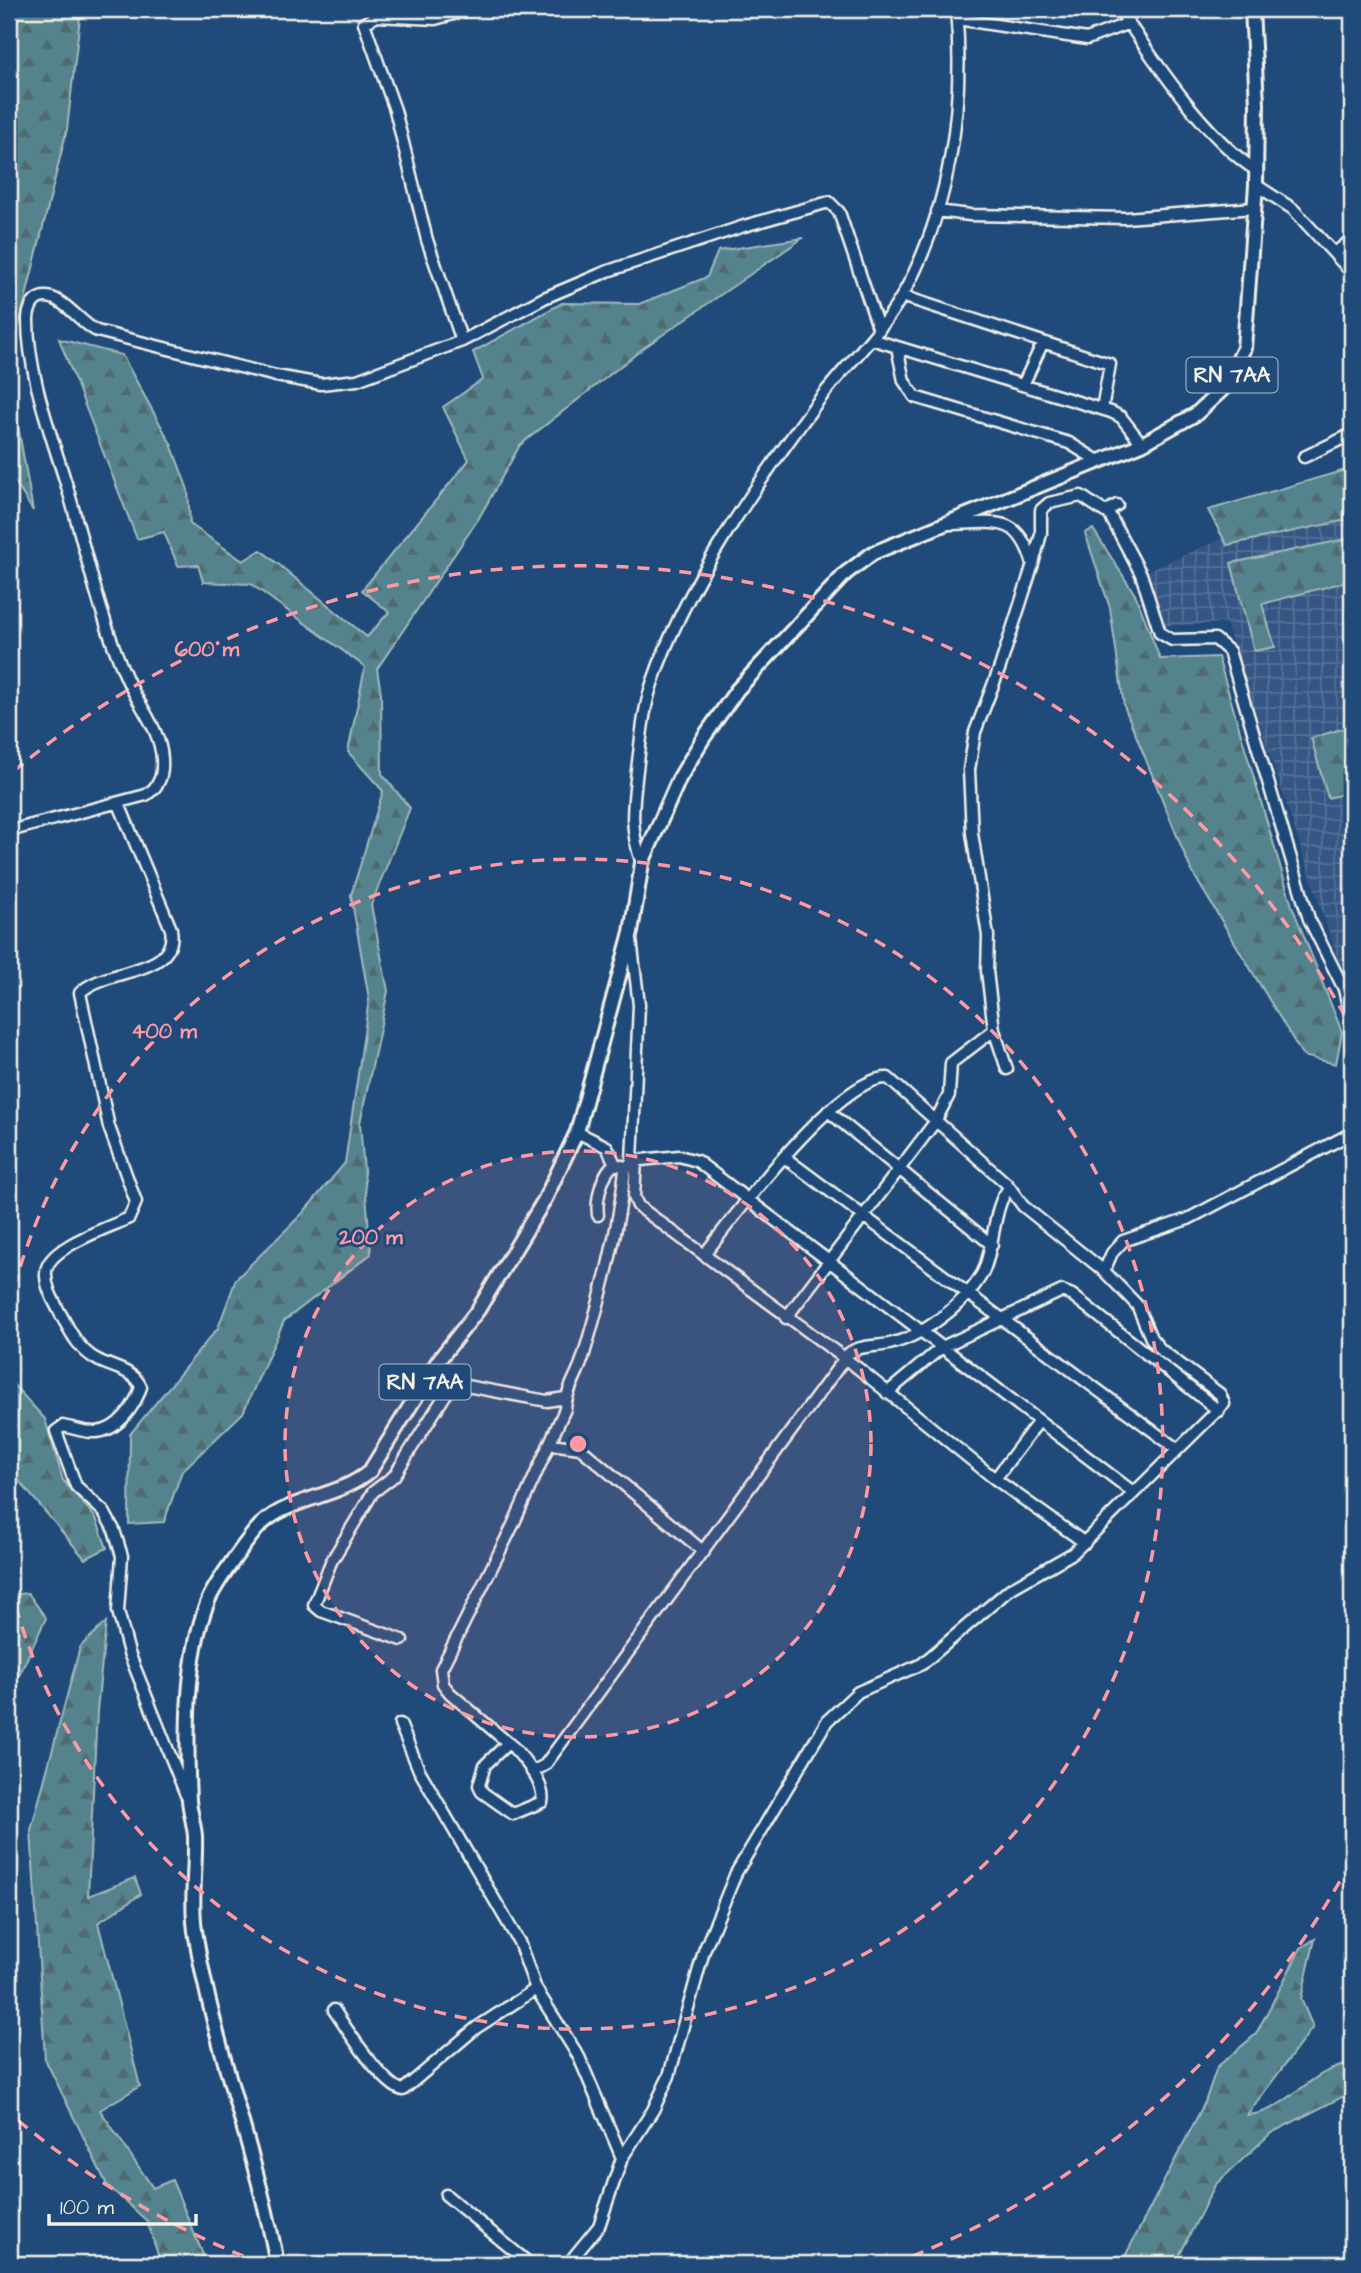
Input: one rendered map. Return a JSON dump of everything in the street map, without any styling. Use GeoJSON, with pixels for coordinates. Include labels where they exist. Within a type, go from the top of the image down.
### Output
{"type":"FeatureCollection","features":[{"type":"Feature","properties":{"kind":"main road","name":"RN 7AA"},"geometry":{"type":"LineString","coordinates":[[277,2264],[269,2220],[208,2005],[195,1933],[195,1834],[189,1802],[187,1725],[191,1676],[209,1600],[265,1520],[295,1504],[359,1481],[370,1471],[432,1370],[478,1310],[545,1199],[577,1132],[631,932],[642,863],[679,779],[737,690],[846,573],[873,553],[1142,444],[1204,408],[1226,386],[1237,368],[1244,348],[1256,185],[1258,104],[1252,9]]}},
{"type":"Feature","properties":{"kind":"street"},"geometry":{"type":"LineString","coordinates":[[461,341],[427,240],[395,110],[364,23],[377,16],[435,19],[472,9]]}},
{"type":"Feature","properties":{"kind":"street"},"geometry":{"type":"LineString","coordinates":[[1120,10],[1230,154],[1256,170]]}},
{"type":"Feature","properties":{"kind":"street"},"geometry":{"type":"LineString","coordinates":[[1114,31],[1120,10]]}},
{"type":"Feature","properties":{"kind":"street"},"geometry":{"type":"LineString","coordinates":[[642,863],[632,829],[637,770],[646,705],[671,636],[706,569],[809,412],[875,334],[902,296],[937,211],[958,107],[957,14],[1087,39],[1114,31],[1129,23]]}},
{"type":"Feature","properties":{"kind":"street"},"geometry":{"type":"LineString","coordinates":[[1114,31],[1136,34]]}},
{"type":"Feature","properties":{"kind":"street"},"geometry":{"type":"LineString","coordinates":[[1256,185],[1293,209],[1352,273]]}},
{"type":"Feature","properties":{"kind":"street"},"geometry":{"type":"LineString","coordinates":[[9,831],[119,804],[155,789],[162,775],[162,757],[156,730],[126,677],[101,604],[34,371],[27,318],[30,306],[38,298],[50,297],[59,301],[86,326],[97,331],[276,376],[321,383],[357,380],[461,341],[544,298],[608,271],[829,202],[839,212],[875,334],[897,346],[1121,416],[1142,444]]}},
{"type":"Feature","properties":{"kind":"street"},"geometry":{"type":"LineString","coordinates":[[937,211],[970,215],[1126,218],[1254,208]]}},
{"type":"Feature","properties":{"kind":"street"},"geometry":{"type":"LineString","coordinates":[[1335,253],[1352,239]]}},
{"type":"Feature","properties":{"kind":"street"},"geometry":{"type":"LineString","coordinates":[[902,296],[1110,364],[1102,409]]}},
{"type":"Feature","properties":{"kind":"street"},"geometry":{"type":"LineString","coordinates":[[1023,386],[1043,342]]}},
{"type":"Feature","properties":{"kind":"street"},"geometry":{"type":"LineString","coordinates":[[897,346],[904,381],[915,397],[1069,443],[1100,462]]}},
{"type":"Feature","properties":{"kind":"street"},"geometry":{"type":"LineString","coordinates":[[1304,457],[1352,435]]}},
{"type":"Feature","properties":{"kind":"street"},"geometry":{"type":"LineString","coordinates":[[1007,1069],[994,1030],[987,971],[988,936],[972,833],[969,770],[975,732],[1000,667],[1033,564],[1041,534],[1040,513],[1046,504],[1081,496],[1089,498],[1102,512],[1108,512],[1117,505]]}},
{"type":"Feature","properties":{"kind":"street"},"geometry":{"type":"LineString","coordinates":[[1108,512],[1141,574],[1160,633],[1172,640],[1215,639],[1229,652],[1309,919],[1344,989],[1352,1023]]}},
{"type":"Feature","properties":{"kind":"street"},"geometry":{"type":"LineString","coordinates":[[945,524],[1011,526],[1024,537],[1033,564]]}},
{"type":"Feature","properties":{"kind":"street"},"geometry":{"type":"LineString","coordinates":[[119,804],[171,929],[173,942],[169,952],[159,960],[92,984],[80,993],[109,1127],[136,1202],[135,1209],[129,1218],[60,1250],[50,1259],[46,1272],[50,1293],[76,1342],[95,1359],[133,1376],[141,1387],[136,1402],[107,1428],[96,1433],[63,1426],[56,1431],[76,1486],[104,1513],[114,1530],[122,1556],[118,1611],[129,1653],[189,1802]]}},
{"type":"Feature","properties":{"kind":"street"},"geometry":{"type":"LineString","coordinates":[[508,1743],[482,1769],[479,1785],[482,1792],[510,1814],[540,1804],[543,1796],[532,1772],[508,1743],[446,1689],[441,1669],[551,1444],[565,1409],[565,1398],[584,1357],[608,1268],[627,1163],[639,1005],[631,932]]}},
{"type":"Feature","properties":{"kind":"street"},"geometry":{"type":"LineString","coordinates":[[786,1318],[935,1122],[949,1095],[951,1063],[994,1030]]}},
{"type":"Feature","properties":{"kind":"street"},"geometry":{"type":"LineString","coordinates":[[568,2264],[599,2226],[622,2158],[648,2119],[669,2076],[704,1951],[736,1873],[827,1721],[858,1692],[922,1664],[1000,1597],[1085,1543],[1177,1448],[1224,1404],[1220,1394],[1161,1350],[1151,1338],[1134,1301],[1104,1271],[1023,1206],[1010,1188],[935,1122],[895,1082],[884,1078],[861,1087],[828,1111],[747,1199],[704,1255]]}},
{"type":"Feature","properties":{"kind":"street"},"geometry":{"type":"LineString","coordinates":[[828,1111],[992,1245]]}},
{"type":"Feature","properties":{"kind":"street"},"geometry":{"type":"LineString","coordinates":[[577,1132],[607,1147],[627,1163],[638,1206],[844,1359],[995,1479],[1085,1543]]}},
{"type":"Feature","properties":{"kind":"street"},"geometry":{"type":"LineString","coordinates":[[1104,1271],[1115,1249],[1129,1238],[1188,1219],[1352,1133]]}},
{"type":"Feature","properties":{"kind":"street"},"geometry":{"type":"LineString","coordinates":[[598,1215],[599,1195],[610,1167],[688,1157],[1133,1492]]}},
{"type":"Feature","properties":{"kind":"street"},"geometry":{"type":"LineString","coordinates":[[784,1157],[965,1294],[1177,1448]]}},
{"type":"Feature","properties":{"kind":"street"},"geometry":{"type":"LineString","coordinates":[[532,1772],[545,1765],[844,1359],[857,1349],[888,1344],[923,1333],[965,1294],[982,1274],[992,1245],[1001,1199],[1010,1188]]}},
{"type":"Feature","properties":{"kind":"street"},"geometry":{"type":"LineString","coordinates":[[887,1393],[942,1347],[1057,1292],[1069,1293],[1219,1411]]}},
{"type":"Feature","properties":{"kind":"street"},"geometry":{"type":"LineString","coordinates":[[402,1640],[321,1611],[314,1605],[331,1562],[373,1492],[394,1476],[451,1386],[461,1385],[547,1401],[565,1398]]}},
{"type":"Feature","properties":{"kind":"street"},"geometry":{"type":"LineString","coordinates":[[995,1479],[1039,1421]]}},
{"type":"Feature","properties":{"kind":"street"},"geometry":{"type":"LineString","coordinates":[[551,1444],[580,1448],[704,1552]]}},
{"type":"Feature","properties":{"kind":"street"},"geometry":{"type":"LineString","coordinates":[[370,1471],[382,1484]]}},
{"type":"Feature","properties":{"kind":"street"},"geometry":{"type":"LineString","coordinates":[[400,1724],[419,1770],[524,1953],[536,1989],[579,2057],[622,2158]]}},
{"type":"Feature","properties":{"kind":"street"},"geometry":{"type":"LineString","coordinates":[[334,2010],[371,2062],[396,2089],[403,2090],[477,2028],[536,1989]]}},
{"type":"Feature","properties":{"kind":"street"},"geometry":{"type":"LineString","coordinates":[[446,2194],[530,2264]]}},
{"type":"Feature","properties":{"kind":"shaded area"},"geometry":{"type":"Polygon","coordinates":[[[1352,482],[1352,1001],[1226,623],[1161,626],[1143,573],[1352,482]]]}},
{"type":"Feature","properties":{"kind":"green space"},"geometry":{"type":"Polygon","coordinates":[[[9,9],[81,9],[67,129],[9,366],[9,9]]]}},
{"type":"Feature","properties":{"kind":"green space"},"geometry":{"type":"Polygon","coordinates":[[[803,238],[645,347],[520,445],[479,518],[377,669],[381,693],[382,774],[410,808],[371,905],[388,991],[360,1123],[371,1254],[284,1321],[243,1413],[182,1471],[164,1522],[129,1524],[130,1434],[218,1328],[236,1279],[302,1214],[345,1163],[369,999],[351,895],[383,791],[348,752],[365,667],[251,584],[203,582],[198,565],[178,566],[164,532],[137,539],[59,339],[122,355],[171,444],[188,490],[190,524],[243,561],[261,550],[367,637],[389,612],[362,590],[469,460],[443,407],[483,379],[473,352],[562,303],[639,304],[707,277],[718,251],[803,238]]]}},
{"type":"Feature","properties":{"kind":"green space"},"geometry":{"type":"Polygon","coordinates":[[[9,374],[33,511],[9,472],[9,374]]]}},
{"type":"Feature","properties":{"kind":"green space"},"geometry":{"type":"Polygon","coordinates":[[[1352,468],[1352,519],[1227,545],[1208,510],[1352,468]]]}},
{"type":"Feature","properties":{"kind":"green space"},"geometry":{"type":"Polygon","coordinates":[[[1093,529],[1136,596],[1160,659],[1218,657],[1292,906],[1342,1032],[1336,1064],[1303,1056],[1191,870],[1124,706],[1110,608],[1085,533],[1093,529]]]}},
{"type":"Feature","properties":{"kind":"green space"},"geometry":{"type":"Polygon","coordinates":[[[1347,539],[1352,580],[1262,604],[1275,647],[1254,651],[1231,563],[1347,539]]]}},
{"type":"Feature","properties":{"kind":"green space"},"geometry":{"type":"Polygon","coordinates":[[[1352,726],[1352,791],[1328,798],[1311,738],[1352,726]]]}},
{"type":"Feature","properties":{"kind":"green space"},"geometry":{"type":"Polygon","coordinates":[[[9,1380],[45,1419],[63,1480],[96,1518],[107,1548],[85,1559],[9,1469],[9,1380]]]}},
{"type":"Feature","properties":{"kind":"green space"},"geometry":{"type":"Polygon","coordinates":[[[28,1593],[46,1618],[9,1697],[9,1595],[28,1593]]]}},
{"type":"Feature","properties":{"kind":"green space"},"geometry":{"type":"Polygon","coordinates":[[[106,1622],[97,1711],[88,1896],[135,1878],[141,1894],[98,1923],[140,2086],[100,2110],[153,2188],[172,2180],[207,2264],[161,2264],[147,2221],[107,2185],[45,2059],[31,1830],[80,1647],[106,1622]]]}},
{"type":"Feature","properties":{"kind":"green space"},"geometry":{"type":"Polygon","coordinates":[[[1315,1939],[1301,1999],[1313,2027],[1247,2115],[1275,2106],[1323,2073],[1352,2064],[1352,2092],[1271,2133],[1215,2185],[1175,2264],[1121,2264],[1205,2102],[1217,2067],[1256,2034],[1301,1948],[1315,1939]]]}}]}
